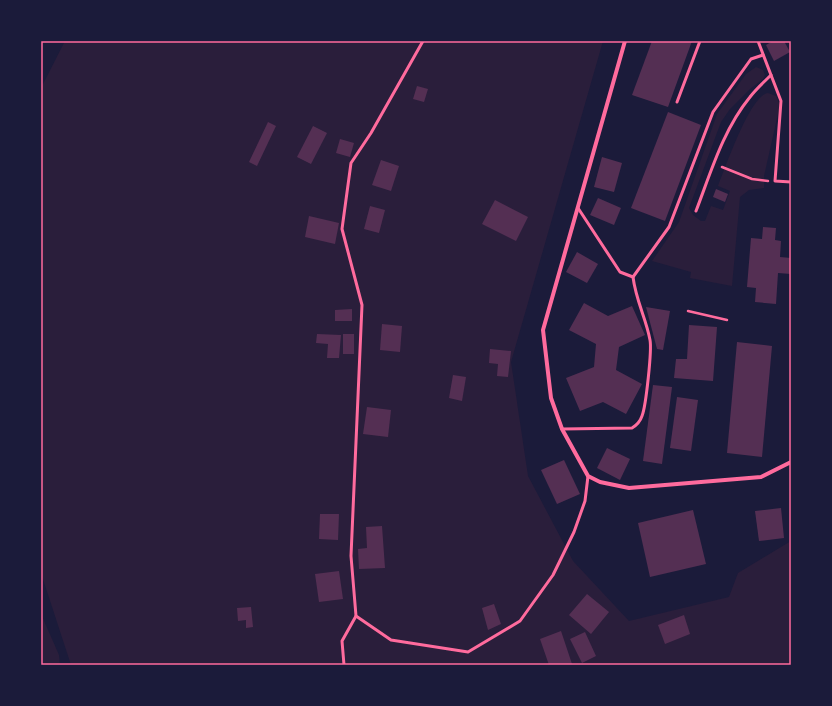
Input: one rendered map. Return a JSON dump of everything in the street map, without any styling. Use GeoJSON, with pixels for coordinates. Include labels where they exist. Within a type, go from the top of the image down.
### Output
{"type":"FeatureCollection","features":[{"type":"Feature","properties":{"kind":"street"},"geometry":{"type":"LineString","coordinates":[[625,41],[543,330],[551,398],[562,429],[588,476],[600,482],[629,488],[761,477],[791,462]]}},
{"type":"Feature","properties":{"kind":"lane"},"geometry":{"type":"LineString","coordinates":[[344,665],[342,641],[356,616],[351,556],[362,305],[342,229],[351,163],[371,134],[423,41]]}},
{"type":"Feature","properties":{"kind":"lane"},"geometry":{"type":"LineString","coordinates":[[677,102],[700,41]]}},
{"type":"Feature","properties":{"kind":"lane"},"geometry":{"type":"LineString","coordinates":[[758,41],[781,101],[775,181],[791,182]]}},
{"type":"Feature","properties":{"kind":"lane"},"geometry":{"type":"LineString","coordinates":[[562,429],[632,428],[639,423],[642,415],[646,391],[650,341],[636,295],[634,277],[669,227],[713,112],[751,58],[763,55]]}},
{"type":"Feature","properties":{"kind":"lane"},"geometry":{"type":"LineString","coordinates":[[696,211],[718,152],[732,124],[750,97],[772,75]]}},
{"type":"Feature","properties":{"kind":"lane"},"geometry":{"type":"LineString","coordinates":[[578,208],[620,272],[634,277]]}},
{"type":"Feature","properties":{"kind":"lane"},"geometry":{"type":"LineString","coordinates":[[356,616],[391,640],[468,652],[520,621],[553,575],[574,532],[585,501],[588,476]]}},
{"type":"Feature","properties":{"kind":"path"},"geometry":{"type":"LineString","coordinates":[[726,168],[752,179],[775,181]]}},
{"type":"Feature","properties":{"kind":"path"},"geometry":{"type":"LineString","coordinates":[[688,311],[727,320]]}},
{"type":"Feature","properties":{"kind":"shaded area"},"geometry":{"type":"Polygon","coordinates":[[[65,41],[603,41],[511,362],[528,476],[573,561],[629,621],[729,597],[738,573],[791,541],[791,665],[71,665],[41,573],[41,88],[65,41]]]}},
{"type":"Feature","properties":{"kind":"shaded area"},"geometry":{"type":"Polygon","coordinates":[[[756,67],[763,70],[765,75],[763,79],[750,89],[730,109],[721,122],[689,208],[693,215],[701,221],[705,221],[711,206],[723,210],[730,191],[718,186],[726,165],[746,119],[761,97],[768,93],[776,96],[780,105],[764,176],[764,188],[749,190],[740,197],[732,286],[690,278],[691,272],[652,261],[679,222],[717,114],[746,74],[756,67]]]}},
{"type":"Feature","properties":{"kind":"shaded area"},"geometry":{"type":"Polygon","coordinates":[[[41,614],[59,655],[60,665],[41,665],[41,614]]]}},
{"type":"Feature","properties":{"kind":"building"},"geometry":{"type":"Polygon","coordinates":[[[652,41],[692,41],[668,107],[632,95],[652,41]]]}},
{"type":"Feature","properties":{"kind":"building"},"geometry":{"type":"Polygon","coordinates":[[[773,41],[784,41],[790,52],[774,61],[766,45],[773,41]]]}},
{"type":"Feature","properties":{"kind":"building"},"geometry":{"type":"Polygon","coordinates":[[[417,86],[428,89],[424,102],[413,99],[417,86]]]}},
{"type":"Feature","properties":{"kind":"building"},"geometry":{"type":"Polygon","coordinates":[[[668,112],[701,125],[665,221],[631,208],[668,112]]]}},
{"type":"Feature","properties":{"kind":"building"},"geometry":{"type":"Polygon","coordinates":[[[268,122],[276,126],[257,166],[249,162],[268,122]]]}},
{"type":"Feature","properties":{"kind":"building"},"geometry":{"type":"Polygon","coordinates":[[[313,126],[327,133],[311,164],[297,157],[313,126]]]}},
{"type":"Feature","properties":{"kind":"building"},"geometry":{"type":"Polygon","coordinates":[[[340,139],[354,143],[350,157],[336,153],[340,139]]]}},
{"type":"Feature","properties":{"kind":"building"},"geometry":{"type":"Polygon","coordinates":[[[602,157],[622,163],[614,192],[594,187],[602,157]]]}},
{"type":"Feature","properties":{"kind":"building"},"geometry":{"type":"Polygon","coordinates":[[[381,160],[399,166],[391,191],[372,185],[381,160]]]}},
{"type":"Feature","properties":{"kind":"building"},"geometry":{"type":"Polygon","coordinates":[[[716,189],[728,194],[725,202],[713,197],[716,189]]]}},
{"type":"Feature","properties":{"kind":"building"},"geometry":{"type":"Polygon","coordinates":[[[598,198],[621,208],[614,225],[590,215],[598,198]]]}},
{"type":"Feature","properties":{"kind":"building"},"geometry":{"type":"Polygon","coordinates":[[[495,200],[528,217],[516,241],[482,224],[495,200]]]}},
{"type":"Feature","properties":{"kind":"building"},"geometry":{"type":"Polygon","coordinates":[[[370,206],[385,210],[379,233],[364,229],[370,206]]]}},
{"type":"Feature","properties":{"kind":"building"},"geometry":{"type":"Polygon","coordinates":[[[309,216],[339,223],[335,244],[305,237],[309,216]]]}},
{"type":"Feature","properties":{"kind":"building"},"geometry":{"type":"Polygon","coordinates":[[[763,227],[776,228],[775,240],[781,241],[780,257],[791,258],[791,274],[778,273],[776,304],[755,302],[756,288],[747,287],[751,238],[762,239],[763,227]]]}},
{"type":"Feature","properties":{"kind":"building"},"geometry":{"type":"Polygon","coordinates":[[[577,252],[598,264],[587,283],[566,272],[577,252]]]}},
{"type":"Feature","properties":{"kind":"building"},"geometry":{"type":"Polygon","coordinates":[[[584,303],[608,316],[632,306],[645,335],[619,347],[616,370],[642,384],[626,414],[603,402],[580,411],[566,378],[594,367],[596,344],[569,330],[584,303]]]}},
{"type":"Feature","properties":{"kind":"building"},"geometry":{"type":"Polygon","coordinates":[[[646,307],[670,311],[663,350],[657,349],[646,307]]]}},
{"type":"Feature","properties":{"kind":"building"},"geometry":{"type":"Polygon","coordinates":[[[352,309],[352,321],[335,321],[335,310],[352,309]]]}},
{"type":"Feature","properties":{"kind":"building"},"geometry":{"type":"Polygon","coordinates":[[[382,324],[402,326],[400,352],[380,350],[382,324]]]}},
{"type":"Feature","properties":{"kind":"building"},"geometry":{"type":"Polygon","coordinates":[[[689,325],[717,327],[713,381],[674,378],[676,359],[687,359],[689,325]]]}},
{"type":"Feature","properties":{"kind":"building"},"geometry":{"type":"Polygon","coordinates":[[[317,334],[341,335],[339,358],[327,358],[328,344],[316,343],[317,334]]]}},
{"type":"Feature","properties":{"kind":"building"},"geometry":{"type":"Polygon","coordinates":[[[343,334],[354,334],[354,354],[343,354],[343,334]]]}},
{"type":"Feature","properties":{"kind":"building"},"geometry":{"type":"Polygon","coordinates":[[[737,342],[772,346],[762,457],[727,453],[737,342]]]}},
{"type":"Feature","properties":{"kind":"building"},"geometry":{"type":"Polygon","coordinates":[[[490,349],[511,351],[508,377],[497,376],[498,364],[489,363],[490,349]]]}},
{"type":"Feature","properties":{"kind":"building"},"geometry":{"type":"Polygon","coordinates":[[[453,375],[466,377],[462,401],[449,398],[453,375]]]}},
{"type":"Feature","properties":{"kind":"building"},"geometry":{"type":"Polygon","coordinates":[[[653,385],[672,387],[662,464],[643,461],[653,385]]]}},
{"type":"Feature","properties":{"kind":"building"},"geometry":{"type":"Polygon","coordinates":[[[677,397],[698,400],[691,451],[670,448],[677,397]]]}},
{"type":"Feature","properties":{"kind":"building"},"geometry":{"type":"Polygon","coordinates":[[[367,407],[391,410],[388,437],[363,434],[367,407]]]}},
{"type":"Feature","properties":{"kind":"building"},"geometry":{"type":"Polygon","coordinates":[[[607,448],[630,459],[620,480],[597,468],[607,448]]]}},
{"type":"Feature","properties":{"kind":"building"},"geometry":{"type":"Polygon","coordinates":[[[564,460],[580,494],[557,504],[541,470],[564,460]]]}},
{"type":"Feature","properties":{"kind":"building"},"geometry":{"type":"Polygon","coordinates":[[[781,508],[784,538],[759,541],[755,511],[781,508]]]}},
{"type":"Feature","properties":{"kind":"building"},"geometry":{"type":"Polygon","coordinates":[[[693,510],[706,564],[650,577],[638,523],[693,510]]]}},
{"type":"Feature","properties":{"kind":"building"},"geometry":{"type":"Polygon","coordinates":[[[320,514],[339,514],[338,540],[319,539],[320,514]]]}},
{"type":"Feature","properties":{"kind":"building"},"geometry":{"type":"Polygon","coordinates":[[[382,526],[385,568],[359,569],[358,549],[367,548],[366,527],[382,526]]]}},
{"type":"Feature","properties":{"kind":"building"},"geometry":{"type":"Polygon","coordinates":[[[339,571],[343,599],[319,602],[315,574],[339,571]]]}},
{"type":"Feature","properties":{"kind":"building"},"geometry":{"type":"Polygon","coordinates":[[[587,594],[609,612],[591,634],[569,615],[587,594]]]}},
{"type":"Feature","properties":{"kind":"building"},"geometry":{"type":"Polygon","coordinates":[[[494,604],[501,624],[488,630],[482,608],[494,604]]]}},
{"type":"Feature","properties":{"kind":"building"},"geometry":{"type":"Polygon","coordinates":[[[251,607],[253,627],[246,628],[246,620],[238,621],[237,608],[251,607]]]}},
{"type":"Feature","properties":{"kind":"building"},"geometry":{"type":"Polygon","coordinates":[[[684,615],[690,634],[665,644],[658,625],[684,615]]]}},
{"type":"Feature","properties":{"kind":"building"},"geometry":{"type":"Polygon","coordinates":[[[561,631],[572,664],[549,665],[540,639],[561,631]]]}},
{"type":"Feature","properties":{"kind":"building"},"geometry":{"type":"Polygon","coordinates":[[[585,632],[596,656],[582,663],[570,639],[585,632]]]}}]}
